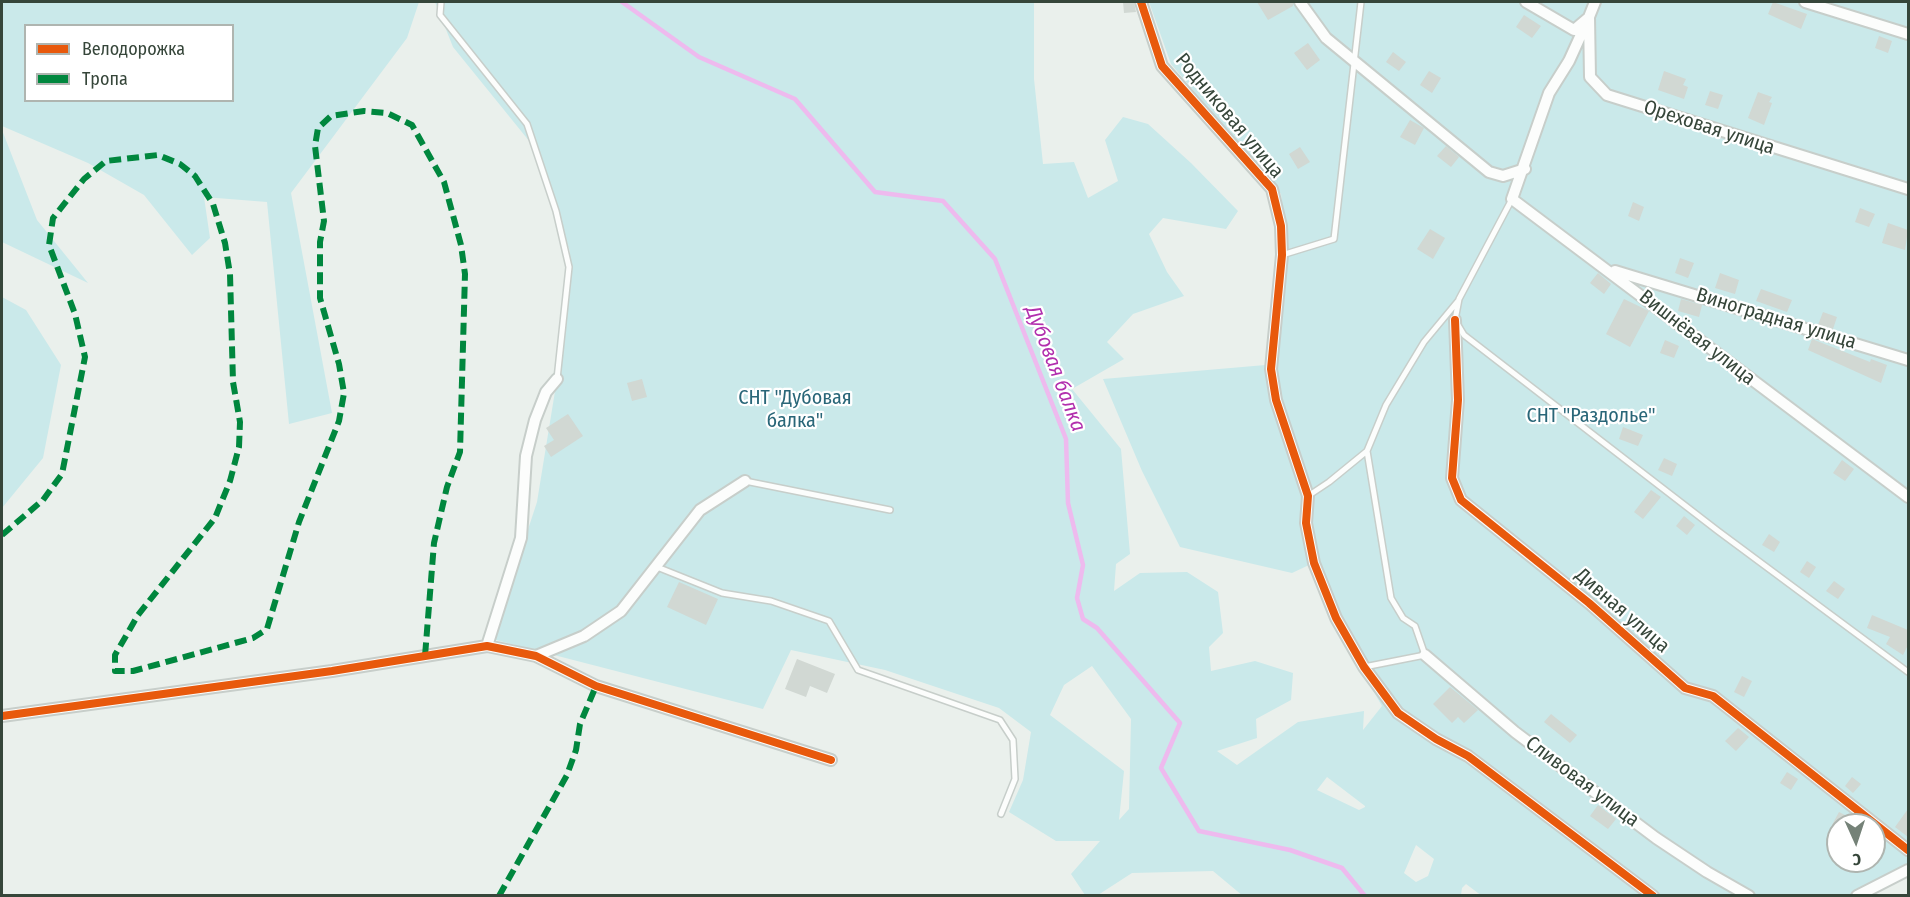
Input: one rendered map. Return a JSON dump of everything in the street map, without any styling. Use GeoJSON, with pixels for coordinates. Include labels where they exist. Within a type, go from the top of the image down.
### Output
{"type":"FeatureCollection","features":[{"type":"Feature","properties":{"kind":"street","name":"Родниковая улица"},"geometry":{"type":"LineString","coordinates":[[1141,2],[1162,66],[1272,189],[1281,226],[1282,255],[1271,369],[1276,400],[1308,496],[1306,523],[1314,563],[1336,618],[1364,667],[1398,713],[1436,739],[1468,756],[1653,896]]}},
{"type":"Feature","properties":{"kind":"street"},"geometry":{"type":"LineString","coordinates":[[1300,2],[1326,38],[1489,172],[1503,176],[1525,169]]}},
{"type":"Feature","properties":{"kind":"street"},"geometry":{"type":"LineString","coordinates":[[1526,2],[1574,30],[1589,17]]}},
{"type":"Feature","properties":{"kind":"street","name":"Ореховая улица"},"geometry":{"type":"LineString","coordinates":[[1595,2],[1589,17],[1590,77],[1607,95],[1908,189]]}},
{"type":"Feature","properties":{"kind":"street"},"geometry":{"type":"LineString","coordinates":[[1805,2],[1908,34]]}},
{"type":"Feature","properties":{"kind":"street"},"geometry":{"type":"LineString","coordinates":[[1512,199],[1525,169],[1549,93],[1569,62],[1589,17]]}},
{"type":"Feature","properties":{"kind":"street","name":"Вишнёвая улица"},"geometry":{"type":"LineString","coordinates":[[1512,199],[1609,269],[1768,393],[1908,497]]}},
{"type":"Feature","properties":{"kind":"street","name":"Виноградная улица"},"geometry":{"type":"LineString","coordinates":[[1609,269],[1908,360]]}},
{"type":"Feature","properties":{"kind":"street","name":"Дивная улица"},"geometry":{"type":"LineString","coordinates":[[1455,320],[1458,400],[1452,478],[1461,500],[1589,603],[1685,688],[1713,696],[1908,850]]}},
{"type":"Feature","properties":{"kind":"street"},"geometry":{"type":"LineString","coordinates":[[487,646],[521,538],[525,517],[526,456],[535,420],[546,392],[556,379]]}},
{"type":"Feature","properties":{"kind":"street"},"geometry":{"type":"LineString","coordinates":[[536,656],[584,636],[621,611],[700,510],[745,481]]}},
{"type":"Feature","properties":{"kind":"street"},"geometry":{"type":"LineString","coordinates":[[2,716],[332,671],[487,646],[536,656],[596,686],[831,760]]}},
{"type":"Feature","properties":{"kind":"street","name":"Сливовая улица"},"geometry":{"type":"LineString","coordinates":[[1425,655],[1515,732],[1656,838],[1707,872],[1749,896]]}},
{"type":"Feature","properties":{"kind":"street"},"geometry":{"type":"LineString","coordinates":[[1857,896],[1908,870]]}},
{"type":"Feature","properties":{"kind":"lane"},"geometry":{"type":"LineString","coordinates":[[441,2],[440,15],[527,124],[556,211],[569,267],[556,379]]}},
{"type":"Feature","properties":{"kind":"lane"},"geometry":{"type":"LineString","coordinates":[[1282,255],[1334,239],[1362,2]]}},
{"type":"Feature","properties":{"kind":"lane"},"geometry":{"type":"LineString","coordinates":[[1308,496],[1367,451],[1386,405],[1418,351],[1459,299],[1512,199]]}},
{"type":"Feature","properties":{"kind":"lane"},"geometry":{"type":"LineString","coordinates":[[1459,299],[1455,320],[1464,335],[1718,531],[1908,672]]}},
{"type":"Feature","properties":{"kind":"lane"},"geometry":{"type":"LineString","coordinates":[[1364,667],[1425,655],[1415,626],[1403,618],[1391,598],[1367,451]]}},
{"type":"Feature","properties":{"kind":"lane"},"geometry":{"type":"LineString","coordinates":[[745,481],[890,510]]}},
{"type":"Feature","properties":{"kind":"lane"},"geometry":{"type":"LineString","coordinates":[[657,567],[722,593],[771,601],[829,621],[858,670],[1000,720],[1013,740],[1015,779],[1001,814]]}},
{"type":"Feature","properties":{"kind":"green space"},"geometry":{"type":"Polygon","coordinates":[[[2,2],[419,2],[407,38],[291,193],[332,413],[289,424],[267,202],[204,197],[210,238],[192,255],[144,195],[88,163],[2,126],[2,2]]]}},
{"type":"Feature","properties":{"kind":"green space"},"geometry":{"type":"Polygon","coordinates":[[[435,2],[1034,2],[1034,79],[1043,164],[1074,162],[1088,198],[1118,181],[1105,140],[1123,117],[1148,124],[1191,163],[1238,211],[1226,229],[1163,218],[1149,234],[1167,272],[1184,296],[1133,314],[1107,342],[1124,359],[1072,389],[1121,449],[1130,554],[1116,564],[1114,591],[1140,573],[1187,572],[1218,592],[1223,633],[1209,647],[1211,671],[1255,661],[1293,673],[1291,700],[1256,719],[1257,738],[1217,751],[1237,765],[1298,722],[1364,711],[1363,730],[1382,706],[1331,619],[1309,565],[1292,573],[1180,547],[1142,471],[1103,379],[1277,364],[1288,259],[1281,194],[1171,64],[1149,2],[1908,2],[1908,865],[1849,896],[1482,896],[1466,884],[1462,888],[1461,895],[1243,896],[1213,871],[1132,873],[1098,895],[1085,895],[1071,874],[1100,841],[1056,841],[1009,812],[1023,780],[1031,732],[999,708],[885,670],[791,650],[763,709],[492,639],[537,502],[557,379],[570,252],[534,147],[453,47],[435,2]],[[1092,666],[1064,685],[1050,715],[1124,771],[1119,820],[1129,809],[1131,719],[1092,666]],[[1327,777],[1317,790],[1359,810],[1365,807],[1365,806],[1327,777]],[[1416,845],[1404,873],[1416,882],[1428,876],[1434,859],[1416,845]]]}},
{"type":"Feature","properties":{"kind":"green space"},"geometry":{"type":"Polygon","coordinates":[[[2,130],[37,220],[88,283],[2,242],[2,130]]]}},
{"type":"Feature","properties":{"kind":"green space"},"geometry":{"type":"Polygon","coordinates":[[[2,297],[26,310],[61,365],[43,458],[2,508],[2,297]]]}},
{"type":"Feature","properties":{"kind":"building"},"geometry":{"type":"Polygon","coordinates":[[[1123,2],[1134,2],[1136,12],[1124,13],[1123,2]]]}},
{"type":"Feature","properties":{"kind":"building"},"geometry":{"type":"Polygon","coordinates":[[[1257,2],[1293,2],[1293,6],[1268,20],[1257,2]]]}},
{"type":"Feature","properties":{"kind":"building"},"geometry":{"type":"Polygon","coordinates":[[[1773,2],[1807,14],[1801,29],[1768,14],[1773,2]]]}},
{"type":"Feature","properties":{"kind":"building"},"geometry":{"type":"Polygon","coordinates":[[[1524,15],[1541,26],[1532,38],[1516,27],[1524,15]]]}},
{"type":"Feature","properties":{"kind":"building"},"geometry":{"type":"Polygon","coordinates":[[[1879,36],[1892,41],[1888,53],[1875,48],[1879,36]]]}},
{"type":"Feature","properties":{"kind":"building"},"geometry":{"type":"Polygon","coordinates":[[[1308,43],[1320,60],[1307,70],[1294,53],[1308,43]]]}},
{"type":"Feature","properties":{"kind":"building"},"geometry":{"type":"Polygon","coordinates":[[[1393,52],[1406,62],[1399,71],[1386,62],[1393,52]]]}},
{"type":"Feature","properties":{"kind":"building"},"geometry":{"type":"Polygon","coordinates":[[[1429,71],[1441,78],[1432,93],[1420,85],[1429,71]]]}},
{"type":"Feature","properties":{"kind":"building"},"geometry":{"type":"Polygon","coordinates":[[[1664,71],[1686,79],[1683,85],[1688,87],[1684,99],[1658,90],[1664,71]]]}},
{"type":"Feature","properties":{"kind":"building"},"geometry":{"type":"Polygon","coordinates":[[[1710,91],[1723,95],[1718,109],[1705,105],[1710,91]]]}},
{"type":"Feature","properties":{"kind":"building"},"geometry":{"type":"Polygon","coordinates":[[[1758,92],[1772,97],[1764,125],[1748,118],[1758,92]]]}},
{"type":"Feature","properties":{"kind":"building"},"geometry":{"type":"Polygon","coordinates":[[[1410,120],[1424,128],[1415,145],[1400,137],[1410,120]]]}},
{"type":"Feature","properties":{"kind":"building"},"geometry":{"type":"Polygon","coordinates":[[[1446,146],[1459,157],[1451,167],[1437,156],[1446,146]]]}},
{"type":"Feature","properties":{"kind":"building"},"geometry":{"type":"Polygon","coordinates":[[[1300,147],[1310,162],[1298,169],[1289,154],[1300,147]]]}},
{"type":"Feature","properties":{"kind":"building"},"geometry":{"type":"Polygon","coordinates":[[[1633,202],[1644,207],[1639,221],[1628,216],[1633,202]]]}},
{"type":"Feature","properties":{"kind":"building"},"geometry":{"type":"Polygon","coordinates":[[[1860,208],[1875,214],[1869,227],[1855,222],[1860,208]]]}},
{"type":"Feature","properties":{"kind":"building"},"geometry":{"type":"Polygon","coordinates":[[[1888,223],[1908,230],[1905,250],[1882,243],[1888,223]]]}},
{"type":"Feature","properties":{"kind":"building"},"geometry":{"type":"Polygon","coordinates":[[[1430,229],[1445,238],[1433,259],[1417,249],[1430,229]]]}},
{"type":"Feature","properties":{"kind":"building"},"geometry":{"type":"Polygon","coordinates":[[[1680,258],[1694,263],[1688,278],[1675,273],[1680,258]]]}},
{"type":"Feature","properties":{"kind":"building"},"geometry":{"type":"Polygon","coordinates":[[[1598,273],[1611,284],[1604,294],[1590,283],[1598,273]]]}},
{"type":"Feature","properties":{"kind":"building"},"geometry":{"type":"Polygon","coordinates":[[[1720,273],[1739,280],[1735,294],[1715,288],[1720,273]]]}},
{"type":"Feature","properties":{"kind":"building"},"geometry":{"type":"Polygon","coordinates":[[[1761,289],[1792,300],[1787,312],[1756,301],[1761,289]]]}},
{"type":"Feature","properties":{"kind":"building"},"geometry":{"type":"Polygon","coordinates":[[[1624,299],[1649,311],[1630,347],[1606,334],[1624,299]]]}},
{"type":"Feature","properties":{"kind":"building"},"geometry":{"type":"Polygon","coordinates":[[[1681,299],[1702,305],[1699,317],[1678,311],[1681,299]]]}},
{"type":"Feature","properties":{"kind":"building"},"geometry":{"type":"Polygon","coordinates":[[[1823,312],[1837,317],[1833,329],[1818,325],[1823,312]]]}},
{"type":"Feature","properties":{"kind":"building"},"geometry":{"type":"Polygon","coordinates":[[[1812,339],[1870,362],[1871,359],[1887,365],[1881,383],[1808,350],[1812,339]]]}},
{"type":"Feature","properties":{"kind":"building"},"geometry":{"type":"Polygon","coordinates":[[[1665,340],[1679,346],[1674,358],[1660,353],[1665,340]]]}},
{"type":"Feature","properties":{"kind":"building"},"geometry":{"type":"Polygon","coordinates":[[[642,379],[647,397],[632,401],[627,383],[642,379]]]}},
{"type":"Feature","properties":{"kind":"building"},"geometry":{"type":"Polygon","coordinates":[[[568,414],[583,436],[551,457],[544,446],[554,440],[546,428],[568,414]]]}},
{"type":"Feature","properties":{"kind":"building"},"geometry":{"type":"Polygon","coordinates":[[[1623,427],[1643,435],[1638,446],[1619,439],[1623,427]]]}},
{"type":"Feature","properties":{"kind":"building"},"geometry":{"type":"Polygon","coordinates":[[[1664,458],[1677,464],[1672,476],[1658,470],[1664,458]]]}},
{"type":"Feature","properties":{"kind":"building"},"geometry":{"type":"Polygon","coordinates":[[[1842,460],[1854,469],[1845,481],[1833,473],[1842,460]]]}},
{"type":"Feature","properties":{"kind":"building"},"geometry":{"type":"Polygon","coordinates":[[[1651,490],[1661,497],[1643,519],[1634,512],[1651,490]]]}},
{"type":"Feature","properties":{"kind":"building"},"geometry":{"type":"Polygon","coordinates":[[[1684,516],[1695,525],[1687,535],[1676,526],[1684,516]]]}},
{"type":"Feature","properties":{"kind":"building"},"geometry":{"type":"Polygon","coordinates":[[[1769,534],[1780,542],[1774,552],[1762,545],[1769,534]]]}},
{"type":"Feature","properties":{"kind":"building"},"geometry":{"type":"Polygon","coordinates":[[[1807,561],[1816,567],[1809,578],[1800,572],[1807,561]]]}},
{"type":"Feature","properties":{"kind":"building"},"geometry":{"type":"Polygon","coordinates":[[[1834,581],[1845,589],[1838,599],[1826,591],[1834,581]]]}},
{"type":"Feature","properties":{"kind":"building"},"geometry":{"type":"Polygon","coordinates":[[[679,582],[718,599],[706,625],[667,607],[679,582]]]}},
{"type":"Feature","properties":{"kind":"building"},"geometry":{"type":"Polygon","coordinates":[[[1872,615],[1908,630],[1908,645],[1903,655],[1886,644],[1890,637],[1867,628],[1872,615]]]}},
{"type":"Feature","properties":{"kind":"building"},"geometry":{"type":"Polygon","coordinates":[[[797,659],[835,674],[827,693],[810,686],[806,697],[785,689],[797,659]]]}},
{"type":"Feature","properties":{"kind":"building"},"geometry":{"type":"Polygon","coordinates":[[[1742,676],[1752,681],[1744,697],[1734,692],[1742,676]]]}},
{"type":"Feature","properties":{"kind":"building"},"geometry":{"type":"Polygon","coordinates":[[[1450,687],[1478,710],[1464,723],[1458,717],[1452,723],[1433,704],[1450,687]]]}},
{"type":"Feature","properties":{"kind":"building"},"geometry":{"type":"Polygon","coordinates":[[[1551,714],[1577,735],[1570,743],[1544,722],[1551,714]]]}},
{"type":"Feature","properties":{"kind":"building"},"geometry":{"type":"Polygon","coordinates":[[[1738,728],[1749,737],[1736,751],[1725,741],[1738,728]]]}},
{"type":"Feature","properties":{"kind":"building"},"geometry":{"type":"Polygon","coordinates":[[[1787,772],[1798,779],[1791,790],[1780,783],[1787,772]]]}},
{"type":"Feature","properties":{"kind":"building"},"geometry":{"type":"Polygon","coordinates":[[[1852,777],[1861,784],[1853,793],[1845,786],[1852,777]]]}},
{"type":"Feature","properties":{"kind":"building"},"geometry":{"type":"Polygon","coordinates":[[[1598,805],[1616,819],[1608,829],[1590,816],[1598,805]]]}},
{"type":"Feature","properties":{"kind":"building"},"geometry":{"type":"Polygon","coordinates":[[[1908,809],[1908,837],[1895,827],[1908,809]]]}},
{"type":"Feature","properties":{"kind":"waterway","name":"Дубовая балка"},"geometry":{"type":"LineString","coordinates":[[622,2],[699,57],[795,99],[875,192],[943,201],[995,259],[1066,439],[1068,503],[1083,565],[1077,598],[1083,619],[1097,628],[1180,723],[1161,768],[1199,831],[1290,850],[1342,868],[1365,896]]}},
{"type":"Feature","properties":{"kind":"marked path"},"geometry":{"type":"LineString","coordinates":[[2,535],[43,500],[62,474],[85,357],[75,314],[49,245],[53,218],[84,179],[106,161],[158,155],[180,164],[195,176],[213,204],[225,243],[230,274],[233,382],[240,422],[239,447],[230,481],[215,518],[138,615],[115,655],[115,671],[133,671],[159,664],[253,638],[267,629],[299,522],[339,421],[344,393],[339,364],[320,298],[320,242],[324,221],[315,146],[318,128],[331,116],[364,111],[387,113],[412,125],[444,182],[461,245],[465,274],[460,452],[447,487],[434,543],[425,656]]}},
{"type":"Feature","properties":{"kind":"marked path"},"geometry":{"type":"LineString","coordinates":[[499,896],[567,775],[576,750],[580,724],[596,686]]}},
{"type":"Feature","properties":{"kind":"cycle path"},"geometry":{"type":"LineString","coordinates":[[1141,2],[1162,66],[1272,189],[1281,226],[1282,255],[1271,369],[1276,400],[1308,496],[1306,523],[1314,563],[1336,618],[1364,667],[1398,713],[1436,739],[1468,756],[1653,896]]}},
{"type":"Feature","properties":{"kind":"cycle path"},"geometry":{"type":"LineString","coordinates":[[1455,320],[1458,400],[1452,478],[1461,500],[1589,603],[1685,688],[1713,696],[1908,850]]}},
{"type":"Feature","properties":{"kind":"cycle path"},"geometry":{"type":"LineString","coordinates":[[2,716],[332,671],[487,646],[536,656],[596,686],[831,760]]}},
{"type":"Feature","properties":{"kind":"park label","name":"СНТ \"Дубовая балка\""},"geometry":{"type":"Point","coordinates":[795,410]}},
{"type":"Feature","properties":{"kind":"park label","name":"СНТ \"Раздолье\""},"geometry":{"type":"Point","coordinates":[1591,416]}}]}
